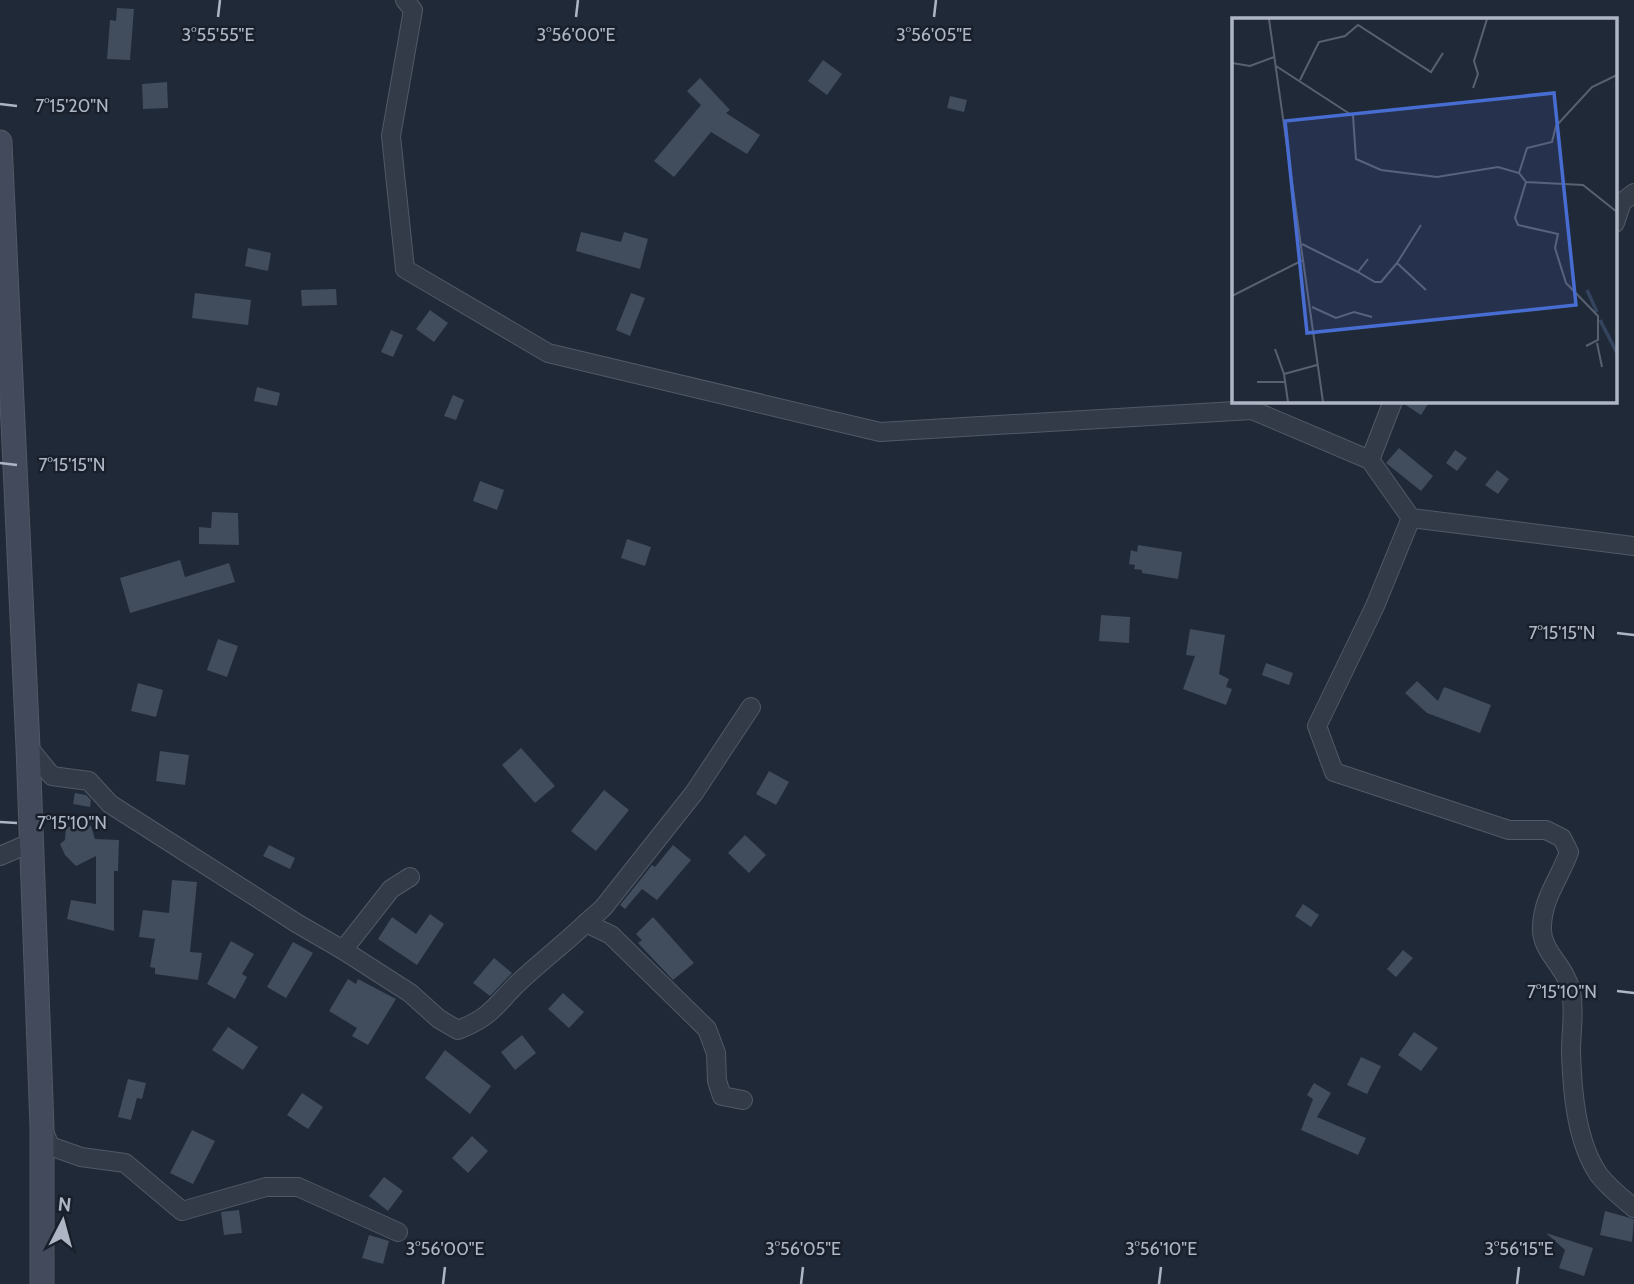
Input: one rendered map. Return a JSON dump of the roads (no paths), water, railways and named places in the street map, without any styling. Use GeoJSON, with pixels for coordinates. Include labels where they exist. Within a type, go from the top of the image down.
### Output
{"type":"FeatureCollection","features":[{"type":"Feature","properties":{"kind":"main road"},"geometry":{"type":"LineString","coordinates":[[0,142],[28,747],[42,1127],[42,1284]]}},
{"type":"Feature","properties":{"kind":"street"},"geometry":{"type":"LineString","coordinates":[[405,0],[413,10],[391,136],[405,269],[548,353],[880,432],[1252,410],[1370,460],[1411,518],[1634,545]]}},
{"type":"Feature","properties":{"kind":"street"},"geometry":{"type":"LineString","coordinates":[[1616,220],[1622,202],[1634,193]]}},
{"type":"Feature","properties":{"kind":"street"},"geometry":{"type":"LineString","coordinates":[[1370,460],[1393,402]]}},
{"type":"Feature","properties":{"kind":"street"},"geometry":{"type":"LineString","coordinates":[[1411,518],[1375,606],[1317,726],[1334,772],[1509,830],[1546,830],[1562,838],[1569,852],[1561,874],[1549,889],[1541,928],[1545,947],[1561,964],[1571,992],[1573,1076],[1586,1146],[1599,1174],[1634,1208]]}},
{"type":"Feature","properties":{"kind":"street"},"geometry":{"type":"LineString","coordinates":[[28,747],[52,776],[89,782],[110,804],[298,924],[344,950],[410,993],[439,1019],[458,1030],[477,1023],[498,1008],[515,986],[603,908],[627,873],[694,793],[751,707]]}},
{"type":"Feature","properties":{"kind":"street"},"geometry":{"type":"LineString","coordinates":[[0,856],[30,844]]}},
{"type":"Feature","properties":{"kind":"street"},"geometry":{"type":"LineString","coordinates":[[344,950],[391,889],[410,877]]}},
{"type":"Feature","properties":{"kind":"street"},"geometry":{"type":"LineString","coordinates":[[586,923],[611,935],[707,1029],[716,1053],[717,1081],[722,1097],[743,1100]]}},
{"type":"Feature","properties":{"kind":"street"},"geometry":{"type":"LineString","coordinates":[[42,1127],[50,1146],[81,1157],[125,1163],[182,1211],[266,1188],[298,1187],[398,1231]]}}]}
